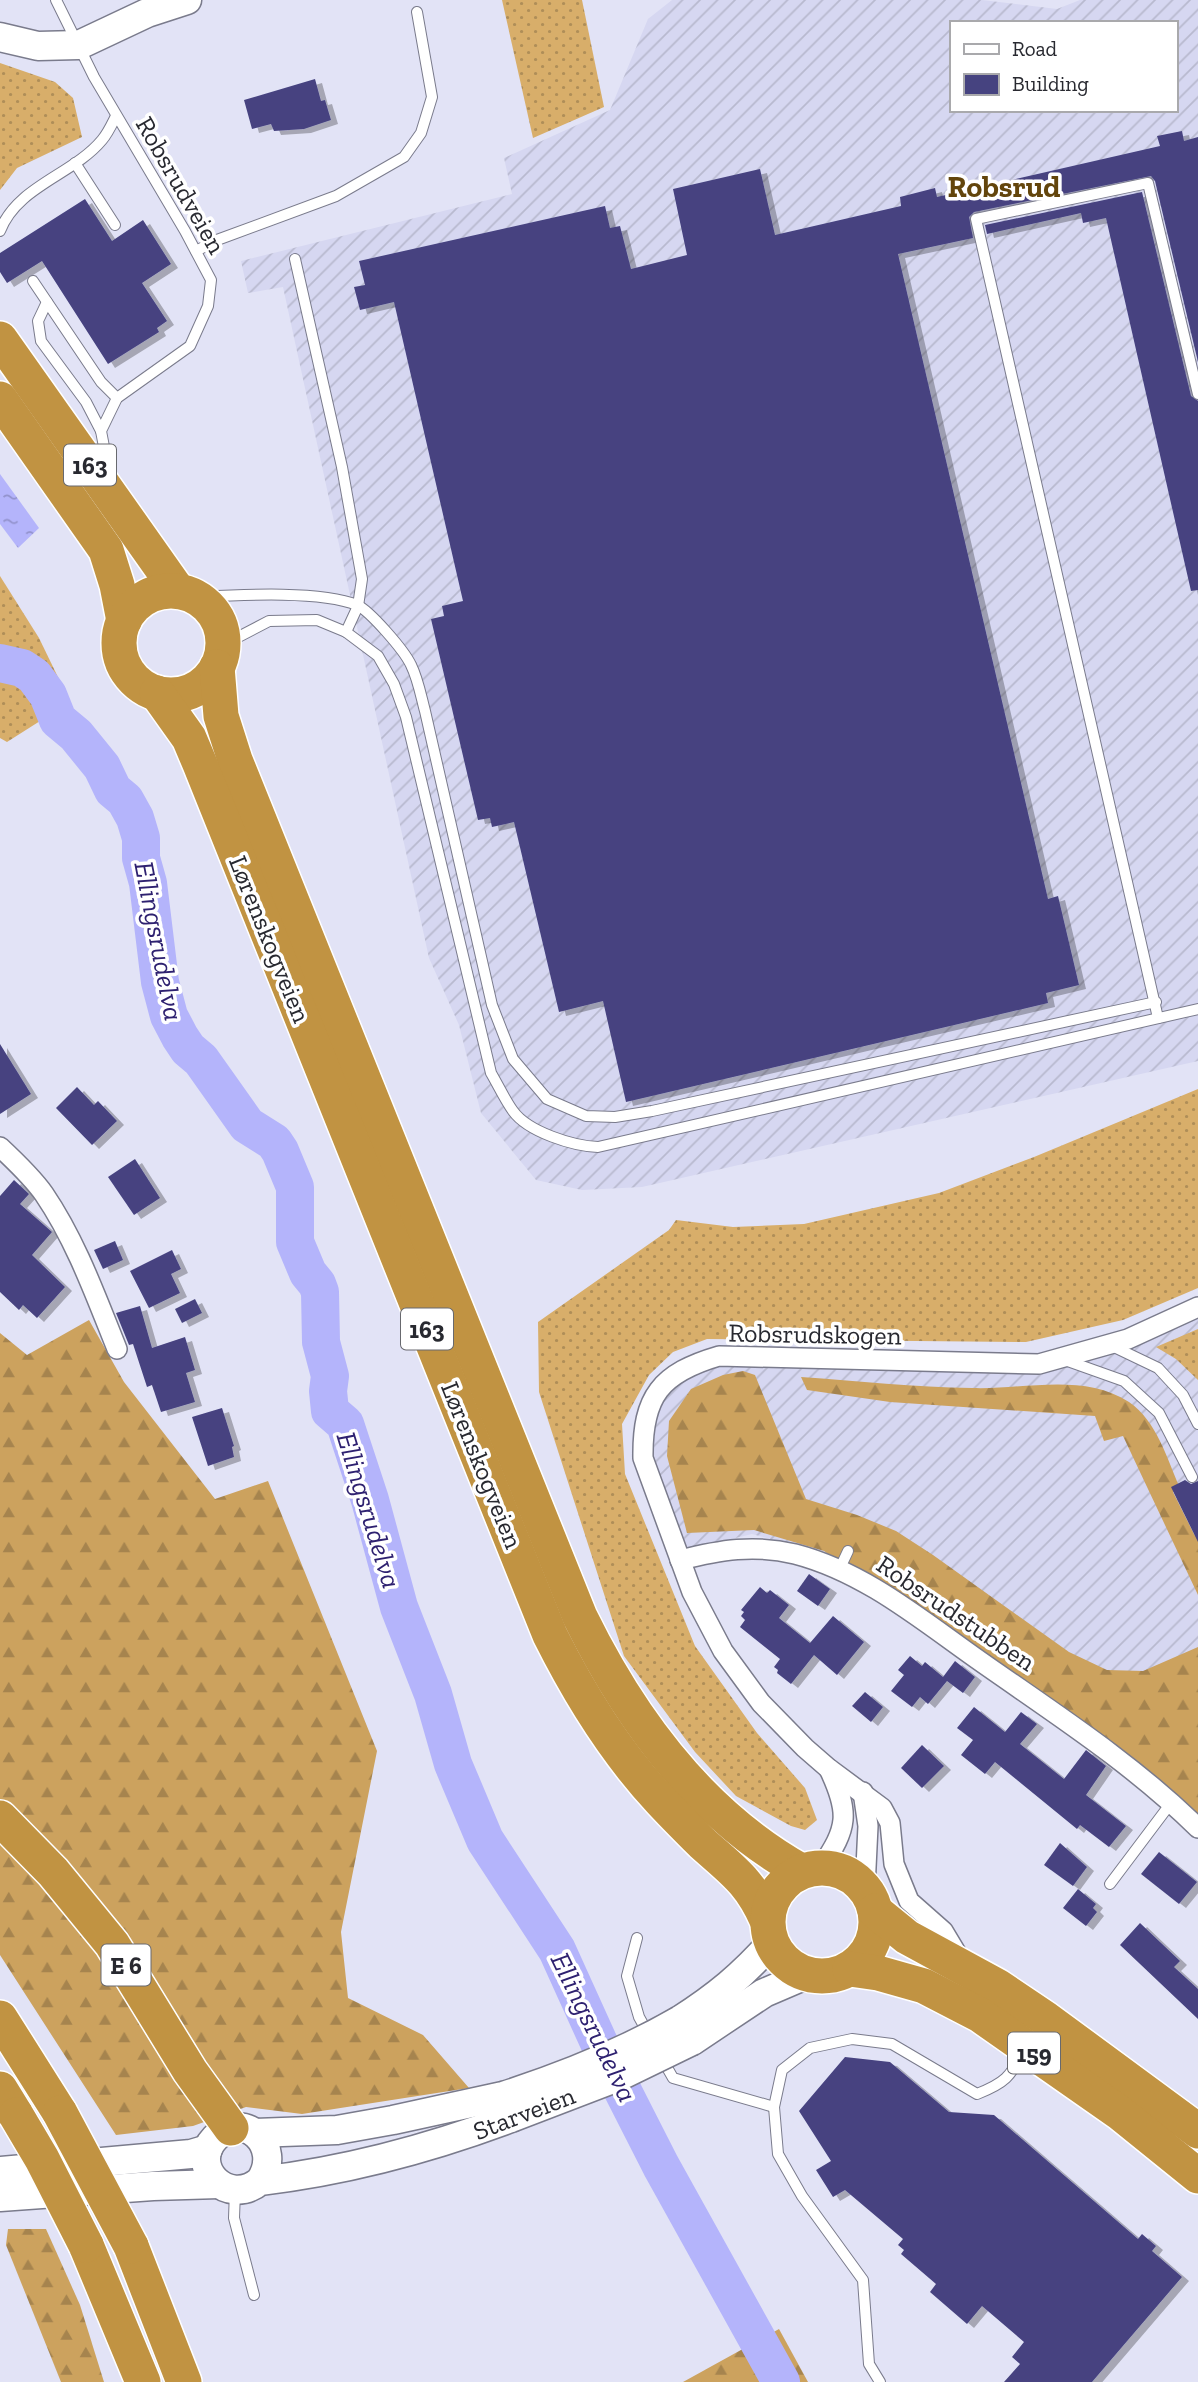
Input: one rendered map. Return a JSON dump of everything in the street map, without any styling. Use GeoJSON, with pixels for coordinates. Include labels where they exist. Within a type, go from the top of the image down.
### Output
{"type":"FeatureCollection","features":[{"type":"Feature","properties":{"kind":"highway","name":"163"},"geometry":{"type":"LineString","coordinates":[[0,340],[187,594],[207,606],[216,617],[222,631],[220,656]]}},
{"type":"Feature","properties":{"kind":"highway","name":"163"},"geometry":{"type":"LineString","coordinates":[[0,399],[106,550],[124,621],[119,633],[119,646],[126,671],[145,689],[157,693]]}},
{"type":"Feature","properties":{"kind":"highway"},"geometry":{"type":"LineString","coordinates":[[124,621],[140,600],[165,591],[187,594]]}},
{"type":"Feature","properties":{"kind":"highway"},"geometry":{"type":"LineString","coordinates":[[157,693],[185,693],[203,683],[220,656]]}},
{"type":"Feature","properties":{"kind":"highway","name":"Lørenskogveien"},"geometry":{"type":"LineString","coordinates":[[220,656],[221,716],[235,760],[586,1628],[633,1710],[680,1771],[751,1839],[811,1869]]}},
{"type":"Feature","properties":{"kind":"highway","name":"Lørenskogveien"},"geometry":{"type":"LineString","coordinates":[[157,693],[188,738],[200,764],[550,1635],[585,1699],[629,1764],[678,1819],[752,1890],[769,1931]]}},
{"type":"Feature","properties":{"kind":"highway","name":"E 6"},"geometry":{"type":"LineString","coordinates":[[0,1818],[53,1872],[112,1944],[231,2137]]}},
{"type":"Feature","properties":{"kind":"highway"},"geometry":{"type":"LineString","coordinates":[[806,1975],[785,1963],[769,1931],[770,1905],[777,1891],[788,1879],[811,1869]]}},
{"type":"Feature","properties":{"kind":"highway","name":"159"},"geometry":{"type":"LineString","coordinates":[[811,1869],[845,1873],[907,1937],[965,1968],[1046,2018],[1198,2131]]}},
{"type":"Feature","properties":{"kind":"highway"},"geometry":{"type":"LineString","coordinates":[[850,1969],[863,1958],[872,1944],[876,1928],[870,1900]]}},
{"type":"Feature","properties":{"kind":"highway","name":"159"},"geometry":{"type":"LineString","coordinates":[[806,1975],[829,1976],[850,1969],[901,1978],[924,1986],[980,2015],[1120,2113],[1198,2176]]}},
{"type":"Feature","properties":{"kind":"highway"},"geometry":{"type":"LineString","coordinates":[[0,2018],[60,2113],[131,2246],[184,2382]]}},
{"type":"Feature","properties":{"kind":"highway"},"geometry":{"type":"LineString","coordinates":[[8,2102],[42,2159],[86,2245],[143,2382]]}},
{"type":"Feature","properties":{"kind":"street"},"geometry":{"type":"LineString","coordinates":[[0,37],[38,46],[79,45],[147,13],[187,0]]}},
{"type":"Feature","properties":{"kind":"street"},"geometry":{"type":"LineString","coordinates":[[0,1147],[43,1193],[56,1215],[89,1279],[117,1349]]}},
{"type":"Feature","properties":{"kind":"street","name":"Robsrudskogen"},"geometry":{"type":"LineString","coordinates":[[965,1968],[943,1931],[909,1901],[894,1864],[890,1823],[882,1808],[828,1769],[761,1703],[744,1682],[708,1624],[680,1560],[643,1458],[643,1436],[648,1411],[667,1378],[698,1362],[719,1356],[1039,1364],[1128,1339],[1198,1307]]}},
{"type":"Feature","properties":{"kind":"street","name":"Robsrudstubben"},"geometry":{"type":"LineString","coordinates":[[680,1560],[719,1550],[756,1548],[844,1560],[872,1585],[1100,1744],[1172,1802],[1198,1828]]}},
{"type":"Feature","properties":{"kind":"street","name":"Robsrudskogen"},"geometry":{"type":"LineString","coordinates":[[811,1869],[832,1851],[844,1821],[843,1802],[828,1769]]}},
{"type":"Feature","properties":{"kind":"street"},"geometry":{"type":"LineString","coordinates":[[863,1792],[868,1826],[870,1900]]}},
{"type":"Feature","properties":{"kind":"street","name":"Starveien"},"geometry":{"type":"LineString","coordinates":[[686,2031],[706,2004],[745,1972],[769,1931]]}},
{"type":"Feature","properties":{"kind":"street","name":"Starveien"},"geometry":{"type":"LineString","coordinates":[[0,2171],[191,2154],[231,2137],[337,2130],[393,2120],[507,2107],[618,2077],[686,2031],[779,1985],[806,1975]]}},
{"type":"Feature","properties":{"kind":"street","name":"Starveien"},"geometry":{"type":"LineString","coordinates":[[0,2197],[153,2186],[238,2185],[283,2178],[453,2140],[507,2107]]}},
{"type":"Feature","properties":{"kind":"street"},"geometry":{"type":"LineString","coordinates":[[231,2137],[263,2141],[268,2151],[266,2172],[238,2185],[208,2168],[231,2137]]}},
{"type":"Feature","properties":{"kind":"lane","name":"Robsrudveien"},"geometry":{"type":"LineString","coordinates":[[56,0],[116,116],[197,251],[211,280],[208,306],[190,346],[117,398]]}},
{"type":"Feature","properties":{"kind":"lane"},"geometry":{"type":"LineString","coordinates":[[197,251],[217,240],[336,196],[404,157],[421,133],[432,97],[417,12]]}},
{"type":"Feature","properties":{"kind":"lane"},"geometry":{"type":"LineString","coordinates":[[0,231],[5,219],[40,184],[75,163],[103,139],[116,116]]}},
{"type":"Feature","properties":{"kind":"lane"},"geometry":{"type":"LineString","coordinates":[[75,163],[115,225]]}},
{"type":"Feature","properties":{"kind":"lane"},"geometry":{"type":"LineString","coordinates":[[1158,1018],[976,219],[1148,183],[1198,394]]}},
{"type":"Feature","properties":{"kind":"lane"},"geometry":{"type":"LineString","coordinates":[[295,259],[350,508],[362,579],[358,606],[346,632]]}},
{"type":"Feature","properties":{"kind":"lane"},"geometry":{"type":"LineString","coordinates":[[33,281],[102,383],[117,398],[101,430]]}},
{"type":"Feature","properties":{"kind":"lane"},"geometry":{"type":"LineString","coordinates":[[47,302],[38,321],[41,341],[86,402],[101,430],[111,494]]}},
{"type":"Feature","properties":{"kind":"lane"},"geometry":{"type":"LineString","coordinates":[[187,594],[318,597],[358,606],[386,631],[411,664],[425,711],[492,1005],[513,1059],[547,1100],[586,1116],[628,1115],[1156,1002]]}},
{"type":"Feature","properties":{"kind":"lane"},"geometry":{"type":"LineString","coordinates":[[220,656],[270,621],[317,620],[346,632],[379,656],[394,684],[406,717],[491,1073],[515,1114],[548,1135],[578,1146],[598,1147],[1198,1009]]}},
{"type":"Feature","properties":{"kind":"lane"},"geometry":{"type":"LineString","coordinates":[[1109,1345],[1158,1368],[1183,1395],[1198,1423]]}},
{"type":"Feature","properties":{"kind":"lane"},"geometry":{"type":"LineString","coordinates":[[1061,1358],[1124,1381],[1159,1413],[1192,1477]]}},
{"type":"Feature","properties":{"kind":"lane"},"geometry":{"type":"LineString","coordinates":[[1110,1885],[1172,1802]]}},
{"type":"Feature","properties":{"kind":"lane"},"geometry":{"type":"LineString","coordinates":[[637,1938],[627,1976],[639,2017],[673,2078],[774,2107]]}},
{"type":"Feature","properties":{"kind":"lane"},"geometry":{"type":"LineString","coordinates":[[880,2382],[869,2364],[863,2280],[802,2196],[778,2154],[774,2107],[782,2070],[810,2048],[852,2039],[892,2044],[977,2094],[999,2085],[1014,2070],[1026,2048]]}},
{"type":"Feature","properties":{"kind":"lane"},"geometry":{"type":"LineString","coordinates":[[238,2185],[234,2218],[254,2295]]}},
{"type":"Feature","properties":{"kind":"shaded area"},"geometry":{"type":"Polygon","coordinates":[[[502,0],[582,0],[604,107],[533,138],[502,0]]]}},
{"type":"Feature","properties":{"kind":"shaded area"},"geometry":{"type":"Polygon","coordinates":[[[672,0],[982,0],[1057,9],[1080,0],[1198,0],[1198,1061],[642,1187],[582,1190],[536,1180],[481,1113],[459,1025],[429,958],[283,287],[248,293],[241,261],[512,194],[504,158],[610,110],[648,19],[672,0]]]}},
{"type":"Feature","properties":{"kind":"shaded area"},"geometry":{"type":"Polygon","coordinates":[[[0,63],[55,82],[73,98],[82,137],[17,168],[0,190],[0,63]]]}},
{"type":"Feature","properties":{"kind":"shaded area"},"geometry":{"type":"Polygon","coordinates":[[[0,576],[39,638],[70,702],[7,742],[0,738],[0,576]]]}},
{"type":"Feature","properties":{"kind":"shaded area"},"geometry":{"type":"Polygon","coordinates":[[[1198,1089],[1198,1288],[1123,1320],[1026,1342],[707,1339],[673,1352],[649,1375],[622,1424],[625,1474],[695,1646],[757,1733],[805,1788],[817,1820],[805,1830],[791,1826],[736,1796],[695,1752],[624,1656],[539,1392],[538,1322],[669,1230],[676,1220],[733,1227],[804,1224],[939,1193],[1198,1089]]]}},
{"type":"Feature","properties":{"kind":"shaded area"},"geometry":{"type":"Polygon","coordinates":[[[1198,1318],[1198,1835],[1096,1750],[815,1551],[752,1534],[679,1552],[651,1461],[655,1413],[680,1380],[713,1367],[746,1359],[1041,1372],[1136,1346],[1198,1318]]]}},
{"type":"Feature","properties":{"kind":"shaded area"},"geometry":{"type":"Polygon","coordinates":[[[1198,1329],[1198,1380],[1176,1359],[1156,1347],[1198,1329]]]}},
{"type":"Feature","properties":{"kind":"green space"},"geometry":{"type":"Polygon","coordinates":[[[89,1320],[124,1382],[215,1499],[268,1481],[377,1751],[341,1932],[348,1998],[423,2035],[469,2088],[302,2114],[246,2107],[193,2126],[116,2135],[0,1955],[0,1333],[27,1355],[89,1320]]]}},
{"type":"Feature","properties":{"kind":"green space"},"geometry":{"type":"Polygon","coordinates":[[[743,1371],[755,1375],[806,1499],[896,1531],[1069,1652],[1107,1670],[1143,1671],[1198,1647],[1198,1835],[1095,1744],[824,1551],[754,1530],[687,1533],[667,1456],[669,1421],[691,1389],[723,1375],[743,1371]]]}},
{"type":"Feature","properties":{"kind":"green space"},"geometry":{"type":"Polygon","coordinates":[[[801,1377],[951,1387],[1073,1385],[1092,1387],[1129,1402],[1147,1419],[1160,1441],[1180,1488],[1173,1492],[1195,1536],[1198,1536],[1198,1595],[1123,1436],[1104,1441],[1095,1416],[890,1402],[807,1390],[801,1377]]]}},
{"type":"Feature","properties":{"kind":"green space"},"geometry":{"type":"Polygon","coordinates":[[[8,2229],[46,2229],[80,2305],[104,2382],[61,2382],[6,2245],[8,2229]]]}},
{"type":"Feature","properties":{"kind":"green space"},"geometry":{"type":"Polygon","coordinates":[[[779,2329],[808,2382],[683,2382],[779,2329]]]}},
{"type":"Feature","properties":{"kind":"water"},"geometry":{"type":"Polygon","coordinates":[[[0,474],[39,528],[18,548],[0,524],[0,474]]]}},
{"type":"Feature","properties":{"kind":"building"},"geometry":{"type":"Polygon","coordinates":[[[315,79],[321,101],[325,100],[331,120],[304,129],[274,131],[271,124],[252,129],[244,100],[315,79]]]}},
{"type":"Feature","properties":{"kind":"building"},"geometry":{"type":"Polygon","coordinates":[[[1182,131],[1184,141],[1198,137],[1198,362],[1155,181],[1151,176],[974,212],[969,217],[973,238],[898,254],[1048,899],[1058,896],[1079,985],[1046,993],[1048,1003],[626,1102],[603,1001],[559,1012],[514,822],[492,827],[490,818],[478,820],[431,619],[444,616],[442,606],[463,601],[394,302],[360,310],[354,287],[365,285],[359,261],[605,206],[610,228],[620,226],[631,269],[687,255],[673,189],[760,169],[775,235],[901,206],[900,197],[935,188],[937,197],[1160,146],[1157,136],[1182,131]]]}},
{"type":"Feature","properties":{"kind":"building"},"geometry":{"type":"Polygon","coordinates":[[[1142,192],[1191,396],[1198,401],[1198,590],[1191,591],[1106,218],[1083,223],[1081,213],[987,234],[985,225],[1142,192]]]}},
{"type":"Feature","properties":{"kind":"building"},"geometry":{"type":"Polygon","coordinates":[[[85,199],[112,241],[143,220],[171,264],[142,283],[167,321],[157,328],[159,332],[108,364],[42,261],[7,283],[0,272],[0,253],[85,199]]]}},
{"type":"Feature","properties":{"kind":"building"},"geometry":{"type":"Polygon","coordinates":[[[0,1044],[31,1094],[0,1114],[0,1044]]]}},
{"type":"Feature","properties":{"kind":"building"},"geometry":{"type":"Polygon","coordinates":[[[77,1087],[94,1105],[98,1101],[117,1121],[92,1145],[56,1108],[77,1087]]]}},
{"type":"Feature","properties":{"kind":"building"},"geometry":{"type":"Polygon","coordinates":[[[135,1159],[160,1198],[134,1215],[108,1177],[135,1159]]]}},
{"type":"Feature","properties":{"kind":"building"},"geometry":{"type":"Polygon","coordinates":[[[14,1180],[29,1194],[20,1204],[52,1232],[32,1255],[65,1287],[37,1318],[23,1305],[19,1310],[0,1292],[0,1196],[14,1180]]]}},
{"type":"Feature","properties":{"kind":"building"},"geometry":{"type":"Polygon","coordinates":[[[115,1241],[123,1260],[103,1269],[94,1250],[115,1241]]]}},
{"type":"Feature","properties":{"kind":"building"},"geometry":{"type":"Polygon","coordinates":[[[172,1250],[181,1269],[171,1274],[180,1293],[149,1308],[130,1271],[172,1250]]]}},
{"type":"Feature","properties":{"kind":"building"},"geometry":{"type":"Polygon","coordinates":[[[195,1299],[202,1313],[182,1323],[175,1309],[195,1299]]]}},
{"type":"Feature","properties":{"kind":"building"},"geometry":{"type":"Polygon","coordinates":[[[140,1306],[152,1348],[185,1337],[195,1370],[186,1373],[195,1402],[161,1412],[152,1385],[147,1387],[133,1344],[129,1345],[116,1313],[140,1306]]]}},
{"type":"Feature","properties":{"kind":"building"},"geometry":{"type":"Polygon","coordinates":[[[222,1408],[234,1446],[234,1457],[208,1466],[192,1417],[222,1408]]]}},
{"type":"Feature","properties":{"kind":"building"},"geometry":{"type":"Polygon","coordinates":[[[1185,1480],[1191,1484],[1198,1481],[1198,1542],[1171,1487],[1185,1480]]]}},
{"type":"Feature","properties":{"kind":"building"},"geometry":{"type":"Polygon","coordinates":[[[809,1574],[830,1589],[818,1606],[797,1591],[809,1574]]]}},
{"type":"Feature","properties":{"kind":"building"},"geometry":{"type":"Polygon","coordinates":[[[760,1587],[767,1593],[770,1590],[789,1605],[779,1618],[810,1643],[833,1616],[864,1642],[837,1675],[814,1655],[791,1684],[777,1673],[778,1670],[774,1667],[780,1659],[740,1627],[745,1620],[741,1616],[744,1612],[741,1610],[760,1587]]]}},
{"type":"Feature","properties":{"kind":"building"},"geometry":{"type":"Polygon","coordinates":[[[910,1656],[922,1666],[925,1662],[943,1677],[955,1661],[975,1677],[963,1693],[947,1681],[928,1704],[920,1697],[912,1707],[891,1691],[904,1675],[898,1670],[910,1656]]]}},
{"type":"Feature","properties":{"kind":"building"},"geometry":{"type":"Polygon","coordinates":[[[865,1692],[883,1707],[871,1722],[852,1706],[865,1692]]]}},
{"type":"Feature","properties":{"kind":"building"},"geometry":{"type":"Polygon","coordinates":[[[974,1707],[1005,1732],[1021,1712],[1037,1724],[1020,1744],[1064,1779],[1086,1750],[1106,1766],[1086,1795],[1126,1826],[1109,1847],[1080,1825],[1077,1829],[995,1762],[985,1774],[961,1755],[973,1740],[957,1728],[974,1707]]]}},
{"type":"Feature","properties":{"kind":"building"},"geometry":{"type":"Polygon","coordinates":[[[922,1745],[944,1766],[922,1788],[901,1768],[922,1745]]]}},
{"type":"Feature","properties":{"kind":"building"},"geometry":{"type":"Polygon","coordinates":[[[1060,1843],[1087,1867],[1073,1886],[1044,1865],[1060,1843]]]}},
{"type":"Feature","properties":{"kind":"building"},"geometry":{"type":"Polygon","coordinates":[[[1159,1852],[1197,1882],[1179,1904],[1141,1874],[1159,1852]]]}},
{"type":"Feature","properties":{"kind":"building"},"geometry":{"type":"Polygon","coordinates":[[[1078,1889],[1096,1904],[1093,1908],[1097,1912],[1086,1926],[1063,1908],[1078,1889]]]}},
{"type":"Feature","properties":{"kind":"building"},"geometry":{"type":"Polygon","coordinates":[[[1140,1923],[1180,1961],[1174,1967],[1198,1989],[1198,2019],[1120,1945],[1140,1923]]]}},
{"type":"Feature","properties":{"kind":"building"},"geometry":{"type":"Polygon","coordinates":[[[845,2057],[890,2062],[949,2112],[994,2115],[1138,2239],[1142,2234],[1156,2246],[1152,2251],[1182,2277],[1092,2382],[1004,2382],[1020,2364],[1012,2357],[1024,2342],[982,2306],[967,2324],[930,2292],[936,2284],[901,2254],[904,2250],[898,2245],[903,2239],[845,2190],[833,2197],[816,2170],[831,2161],[799,2111],[845,2057]]]}},
{"type":"Feature","properties":{"kind":"waterway","name":"Ellingsrudelva"},"geometry":{"type":"LineString","coordinates":[[0,663],[22,668],[34,676],[48,695],[58,720],[76,735],[102,767],[113,790],[125,800],[135,818],[148,883],[160,982],[169,1016],[188,1049],[201,1060],[247,1125],[274,1142],[295,1187],[295,1242],[308,1273],[320,1292],[321,1342],[330,1376],[330,1411],[345,1424],[370,1500],[399,1607],[433,1694],[453,1764],[485,1840],[557,1950],[605,2056],[661,2166],[781,2382]]}},
{"type":"Feature","properties":{"kind":"district","name":"Robsrud"},"geometry":{"type":"Point","coordinates":[1004,187]}}]}
